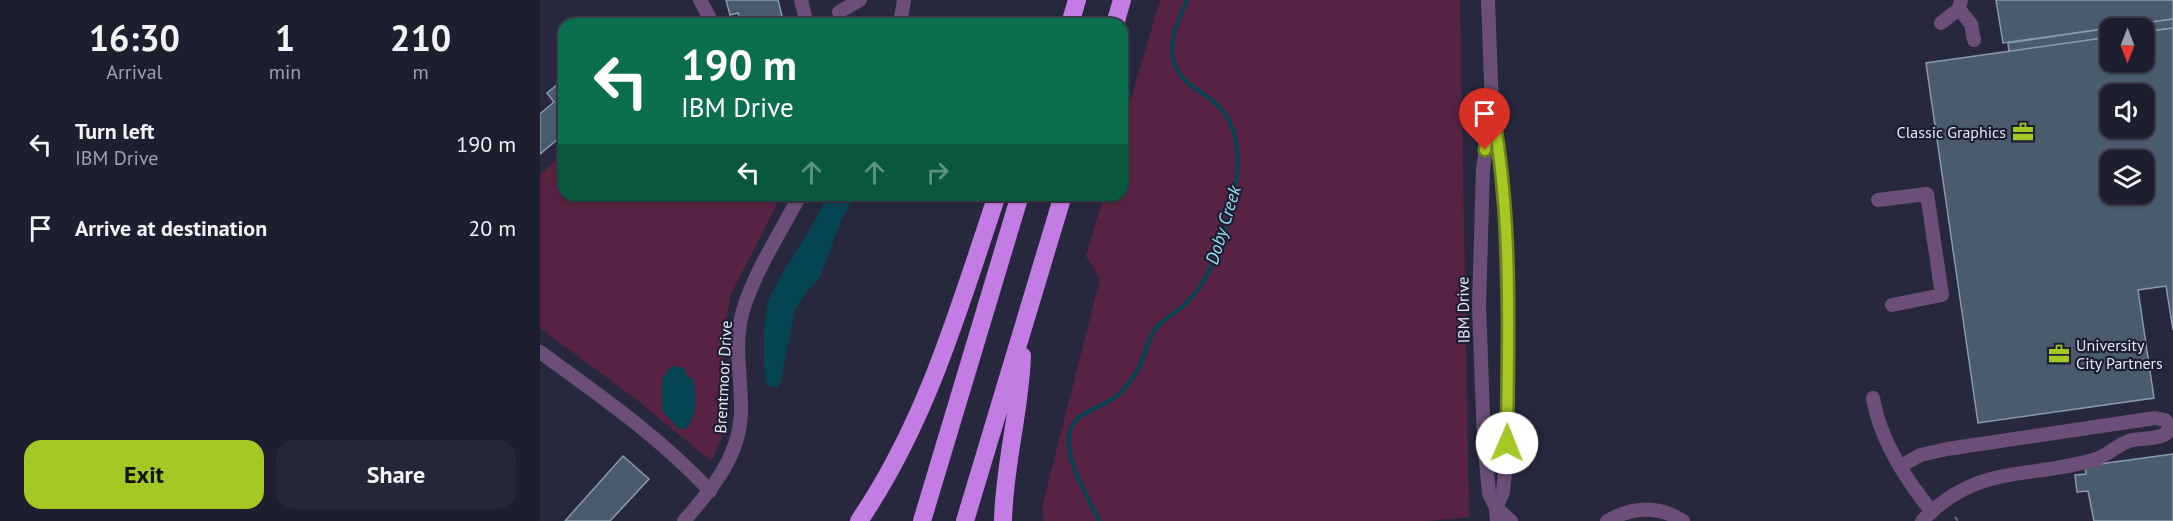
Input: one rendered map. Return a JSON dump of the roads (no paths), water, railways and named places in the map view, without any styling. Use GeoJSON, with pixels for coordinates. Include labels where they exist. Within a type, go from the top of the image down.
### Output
{"type":"FeatureCollection","features":[{"type":"Feature","properties":{"kind":"highway"},"geometry":{"type":"LineString","coordinates":[[1072,18],[1077,0]]}},
{"type":"Feature","properties":{"kind":"highway"},"geometry":{"type":"LineString","coordinates":[[1117,18],[1122,0]]}},
{"type":"Feature","properties":{"kind":"highway"},"geometry":{"type":"LineString","coordinates":[[859,521],[888,477],[928,395],[996,201]]}},
{"type":"Feature","properties":{"kind":"highway"},"geometry":{"type":"LineString","coordinates":[[922,521],[1018,201]]}},
{"type":"Feature","properties":{"kind":"highway"},"geometry":{"type":"LineString","coordinates":[[965,521],[1061,201]]}},
{"type":"Feature","properties":{"kind":"highway"},"geometry":{"type":"LineString","coordinates":[[1002,521],[1021,383],[1022,332]]}},
{"type":"Feature","properties":{"kind":"street"},"geometry":{"type":"LineString","coordinates":[[700,0],[710,18]]}},
{"type":"Feature","properties":{"kind":"street"},"geometry":{"type":"LineString","coordinates":[[801,0],[806,18]]}},
{"type":"Feature","properties":{"kind":"street"},"geometry":{"type":"LineString","coordinates":[[838,12],[860,0]]}},
{"type":"Feature","properties":{"kind":"street"},"geometry":{"type":"LineString","coordinates":[[901,18],[904,0]]}},
{"type":"Feature","properties":{"kind":"street","name":"IBM Drive"},"geometry":{"type":"LineString","coordinates":[[1488,0],[1492,109],[1502,180],[1508,324],[1506,462],[1503,492],[1496,515]]}},
{"type":"Feature","properties":{"kind":"street"},"geometry":{"type":"LineString","coordinates":[[1941,23],[1960,5],[1971,24],[1974,40]]}},
{"type":"Feature","properties":{"kind":"street","name":"IBM Drive"},"geometry":{"type":"LineString","coordinates":[[1492,109],[1483,169],[1479,305],[1484,440],[1489,493],[1496,515]]}},
{"type":"Feature","properties":{"kind":"street"},"geometry":{"type":"LineString","coordinates":[[1878,200],[1927,194],[1942,295],[1892,305]]}},
{"type":"Feature","properties":{"kind":"street","name":"Brentmoor Drive"},"geometry":{"type":"LineString","coordinates":[[684,521],[710,491],[725,468],[736,444],[741,416],[740,323],[749,294],[797,201]]}},
{"type":"Feature","properties":{"kind":"street"},"geometry":{"type":"LineString","coordinates":[[540,352],[611,403],[690,469],[710,491]]}},
{"type":"Feature","properties":{"kind":"street"},"geometry":{"type":"LineString","coordinates":[[1874,398],[1878,424],[1927,516],[1977,482],[2002,475],[2089,460],[2128,441],[2163,436],[2168,432],[2169,425],[2165,420],[2156,418],[1931,452],[1917,456],[1901,466]]}},
{"type":"Feature","properties":{"kind":"street"},"geometry":{"type":"LineString","coordinates":[[2102,426],[2114,432],[2115,442],[2109,452]]}},
{"type":"Feature","properties":{"kind":"street"},"geometry":{"type":"LineString","coordinates":[[1607,521],[1624,512],[1645,509],[1663,511],[1683,521]]}},
{"type":"Feature","properties":{"kind":"street"},"geometry":{"type":"LineString","coordinates":[[1496,515],[1510,521]]}},
{"type":"Feature","properties":{"kind":"water"},"geometry":{"type":"Polygon","coordinates":[[[824,201],[852,201],[843,216],[819,279],[806,292],[795,311],[778,388],[767,385],[764,342],[768,303],[776,284],[824,201]]]}},
{"type":"Feature","properties":{"kind":"water"},"geometry":{"type":"Polygon","coordinates":[[[672,366],[684,368],[687,377],[693,378],[694,412],[693,418],[685,429],[679,429],[662,411],[662,378],[672,366]]]}},
{"type":"Feature","properties":{"kind":"waterway","name":"Doby Creek"},"geometry":{"type":"LineString","coordinates":[[1099,521],[1074,469],[1069,447],[1071,428],[1081,416],[1122,391],[1138,370],[1153,332],[1184,305],[1201,285],[1219,247],[1234,195],[1237,157],[1230,122],[1216,104],[1188,83],[1174,63],[1172,43],[1187,0]]}},
{"type":"Feature","properties":{"kind":"place","name":"Classic Graphics"},"geometry":{"type":"Point","coordinates":[2023,132]}},
{"type":"Feature","properties":{"kind":"place","name":"University City Partners"},"geometry":{"type":"Point","coordinates":[2059,354]}}]}
